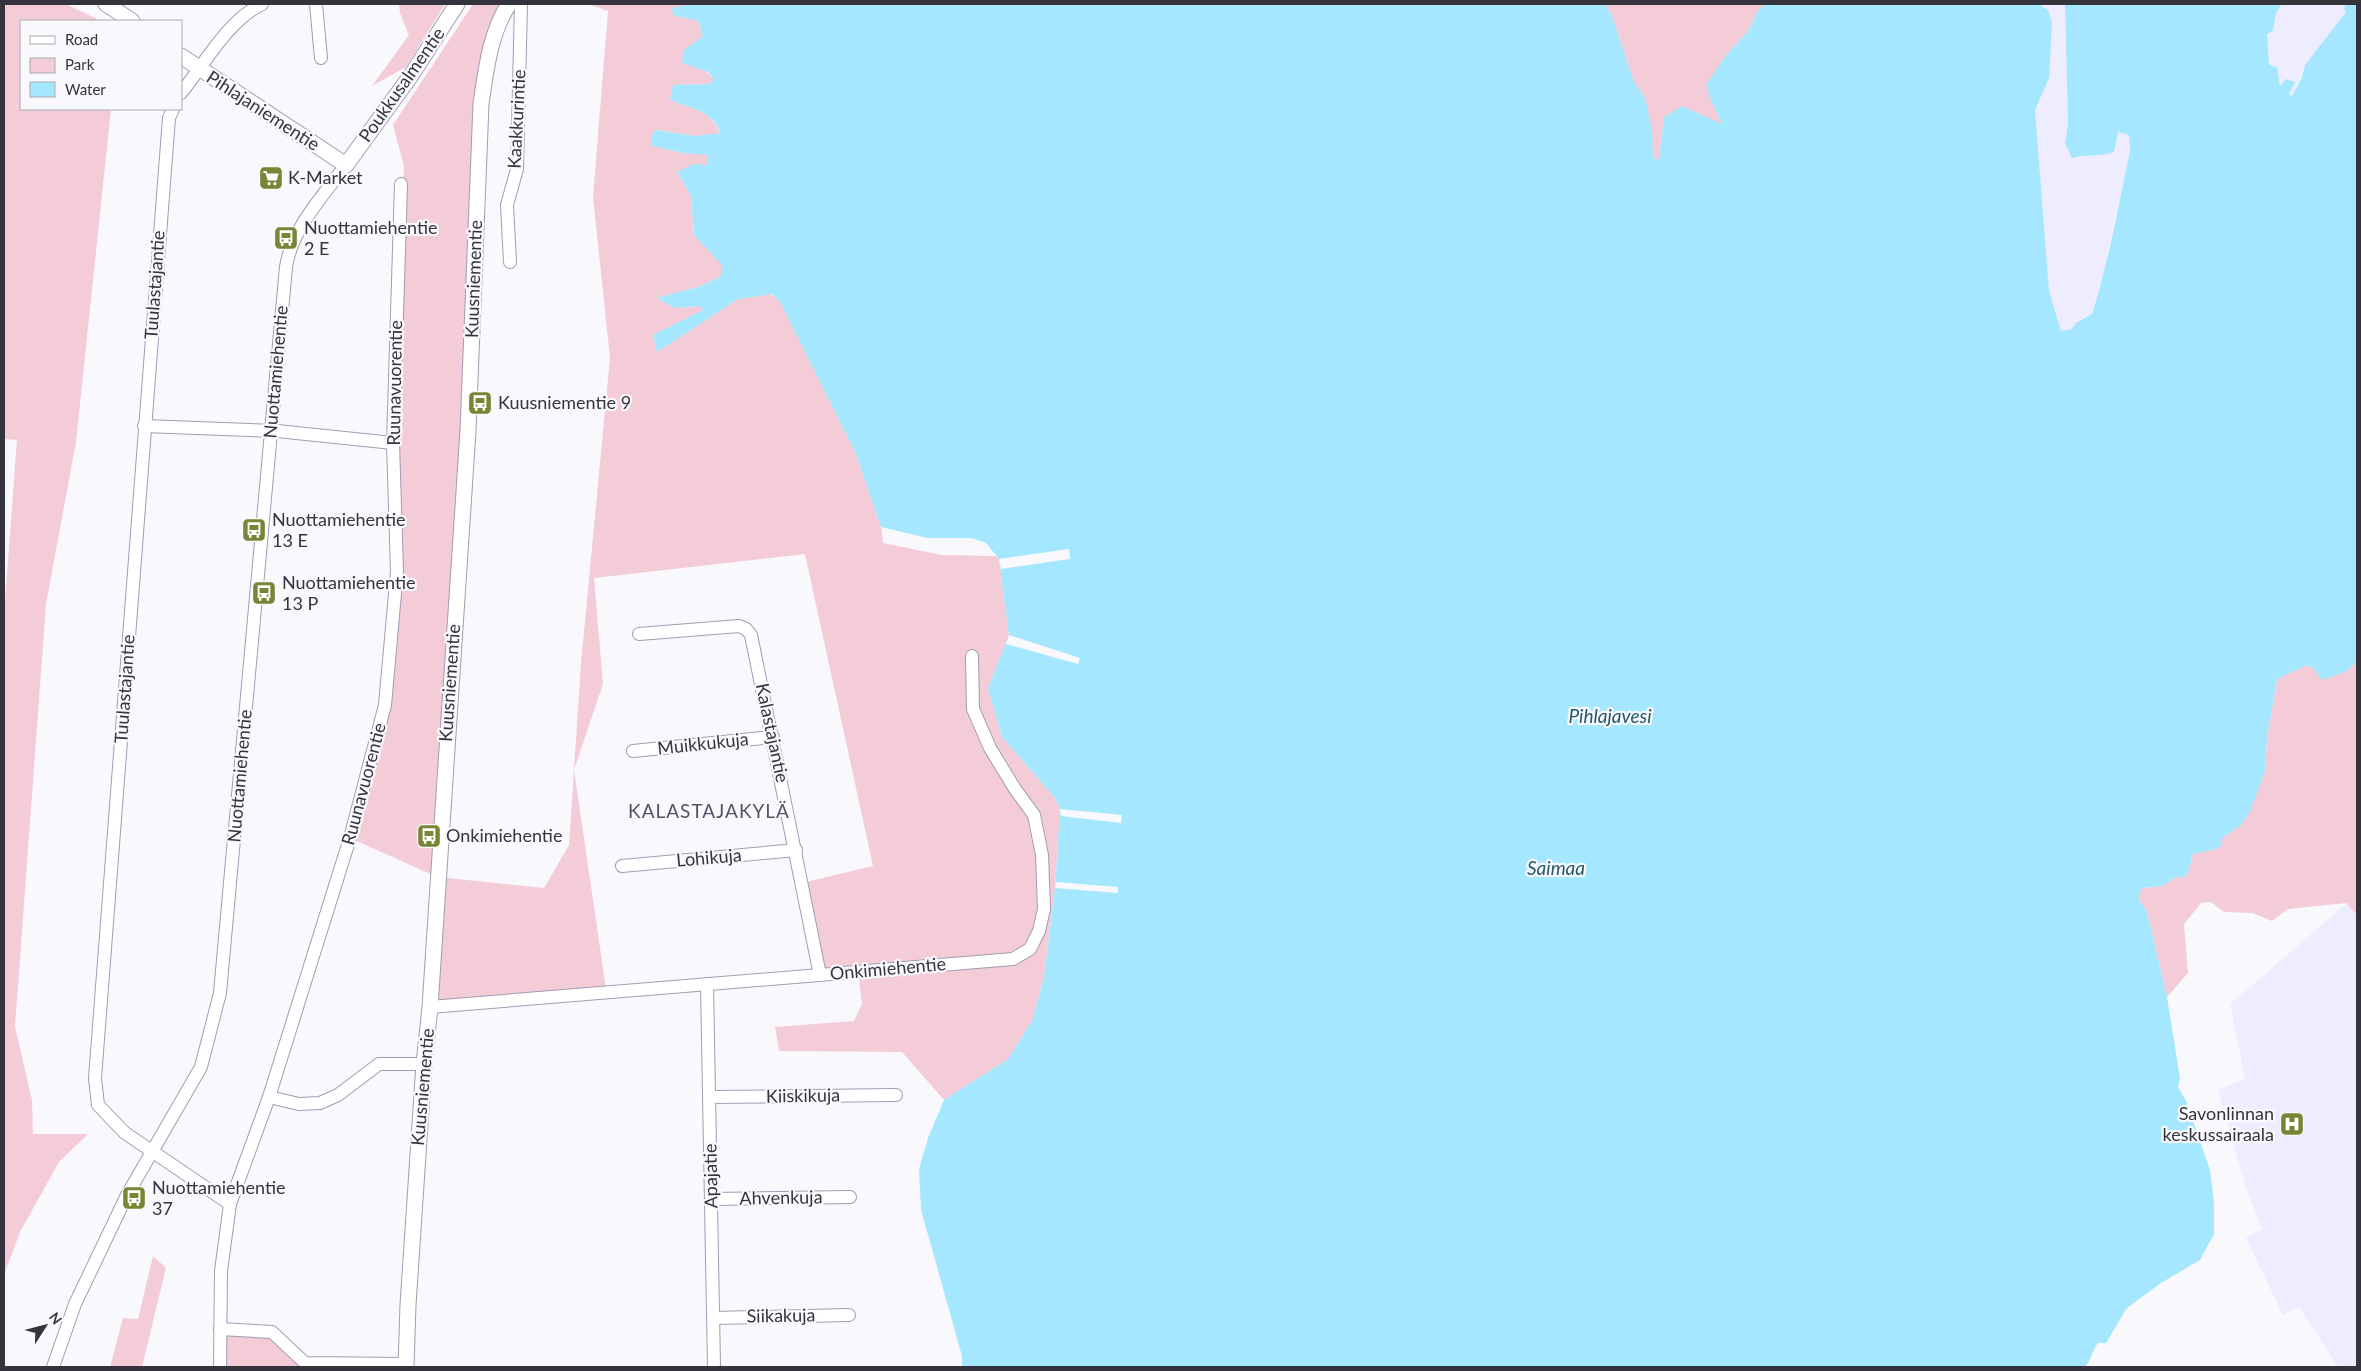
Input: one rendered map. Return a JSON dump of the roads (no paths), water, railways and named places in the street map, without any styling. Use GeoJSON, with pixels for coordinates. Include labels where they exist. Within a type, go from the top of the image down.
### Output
{"type":"FeatureCollection","features":[{"type":"Feature","properties":{"kind":"street"},"geometry":{"type":"LineString","coordinates":[[106,4],[130,20]]}},
{"type":"Feature","properties":{"kind":"street"},"geometry":{"type":"LineString","coordinates":[[182,92],[235,24],[253,8],[262,4]]}},
{"type":"Feature","properties":{"kind":"street"},"geometry":{"type":"LineString","coordinates":[[316,4],[321,58]]}},
{"type":"Feature","properties":{"kind":"street","name":"Poukkusalmentie"},"geometry":{"type":"LineString","coordinates":[[346,166],[412,74],[457,4]]}},
{"type":"Feature","properties":{"kind":"street","name":"Kuusniementie"},"geometry":{"type":"LineString","coordinates":[[406,1366],[424,1064],[430,1007],[437,876],[468,431],[481,104],[487,63],[502,15],[509,4]]}},
{"type":"Feature","properties":{"kind":"street","name":"Kaakkurintie"},"geometry":{"type":"LineString","coordinates":[[510,262],[507,205],[517,169],[521,4]]}},
{"type":"Feature","properties":{"kind":"street","name":"Pihlajaniementie"},"geometry":{"type":"LineString","coordinates":[[182,57],[346,166]]}},
{"type":"Feature","properties":{"kind":"street","name":"Tuulastajantie"},"geometry":{"type":"LineString","coordinates":[[173,110],[169,118],[144,426],[95,1078],[98,1105],[126,1133],[230,1204]]}},
{"type":"Feature","properties":{"kind":"street","name":"Nuottamiehentie"},"geometry":{"type":"LineString","coordinates":[[53,1367],[75,1304],[127,1195],[201,1066],[220,993],[287,255],[303,221],[346,166]]}},
{"type":"Feature","properties":{"kind":"street","name":"Ruunavuorentie"},"geometry":{"type":"LineString","coordinates":[[220,1367],[221,1271],[230,1204],[269,1097],[350,838],[386,705],[397,571],[393,443],[401,184]]}},
{"type":"Feature","properties":{"kind":"street"},"geometry":{"type":"LineString","coordinates":[[144,426],[270,431],[393,443]]}},
{"type":"Feature","properties":{"kind":"street","name":"Kalastajantie"},"geometry":{"type":"LineString","coordinates":[[639,634],[739,626],[746,629],[751,635],[820,974]]}},
{"type":"Feature","properties":{"kind":"street","name":"Onkimiehentie"},"geometry":{"type":"LineString","coordinates":[[430,1007],[1013,959],[1030,949],[1039,931],[1044,909],[1042,855],[1034,815],[1015,789],[990,748],[973,709],[972,656]]}},
{"type":"Feature","properties":{"kind":"street","name":"Muikkukuja"},"geometry":{"type":"LineString","coordinates":[[633,751],[773,737]]}},
{"type":"Feature","properties":{"kind":"street","name":"Lohikuja"},"geometry":{"type":"LineString","coordinates":[[622,866],[796,850]]}},
{"type":"Feature","properties":{"kind":"street","name":"Apajatie"},"geometry":{"type":"LineString","coordinates":[[707,984],[714,1367]]}},
{"type":"Feature","properties":{"kind":"street"},"geometry":{"type":"LineString","coordinates":[[269,1097],[299,1104],[320,1103],[338,1095],[379,1064],[424,1064]]}},
{"type":"Feature","properties":{"kind":"street","name":"Kiiskikuja"},"geometry":{"type":"LineString","coordinates":[[710,1097],[896,1095]]}},
{"type":"Feature","properties":{"kind":"street","name":"Ahvenkuja"},"geometry":{"type":"LineString","coordinates":[[712,1199],[850,1197]]}},
{"type":"Feature","properties":{"kind":"street","name":"Siikakuja"},"geometry":{"type":"LineString","coordinates":[[713,1318],[849,1315]]}},
{"type":"Feature","properties":{"kind":"street"},"geometry":{"type":"LineString","coordinates":[[220,1329],[272,1332],[304,1363],[406,1366]]}},
{"type":"Feature","properties":{"kind":"water","name":"Saimaa"},"geometry":{"type":"Polygon","coordinates":[[[692,4],[1605,4],[1612,16],[1634,82],[1645,98],[1652,130],[1653,159],[1659,159],[1664,117],[1682,106],[1722,124],[1706,85],[1727,54],[1749,30],[1757,12],[1765,4],[2038,4],[2048,10],[2052,22],[2049,78],[2035,110],[2049,291],[2061,331],[2072,329],[2076,323],[2092,314],[2108,254],[2130,151],[2129,135],[2118,132],[2114,152],[2109,154],[2072,158],[2065,143],[2068,124],[2065,4],[2282,4],[2276,13],[2273,31],[2267,34],[2269,65],[2277,67],[2280,86],[2286,79],[2295,82],[2289,94],[2292,96],[2301,79],[2305,65],[2346,12],[2344,8],[2347,4],[2357,4],[2357,661],[2347,671],[2322,680],[2314,669],[2307,665],[2277,679],[2267,739],[2265,771],[2250,812],[2241,825],[2222,838],[2222,845],[2216,849],[2193,854],[2188,873],[2181,879],[2177,876],[2163,886],[2142,888],[2138,898],[2147,912],[2167,997],[2180,1078],[2178,1087],[2186,1101],[2210,1170],[2214,1203],[2214,1234],[2200,1260],[2161,1283],[2127,1308],[2106,1343],[2098,1343],[2085,1367],[962,1367],[962,1356],[921,1210],[919,1169],[928,1138],[944,1100],[1008,1059],[1032,1021],[1044,977],[1055,888],[1060,809],[1055,798],[1002,737],[988,688],[1009,635],[999,559],[986,543],[971,538],[927,538],[881,527],[856,454],[780,302],[772,294],[738,299],[657,352],[653,335],[703,310],[699,306],[674,308],[657,298],[701,286],[721,276],[721,264],[694,235],[691,196],[677,172],[694,164],[708,165],[708,155],[683,153],[652,146],[651,136],[656,130],[694,136],[720,133],[717,126],[707,115],[670,100],[673,85],[709,84],[714,80],[708,72],[682,63],[683,51],[703,36],[698,21],[673,15],[672,8],[692,4]]]}},
{"type":"Feature","properties":{"kind":"place","name":"K-Market"},"geometry":{"type":"Point","coordinates":[271,178]}},
{"type":"Feature","properties":{"kind":"place","name":"Nuottamiehentie 2 E"},"geometry":{"type":"Point","coordinates":[286,238]}},
{"type":"Feature","properties":{"kind":"place","name":"Kuusniementie 9"},"geometry":{"type":"Point","coordinates":[480,403]}},
{"type":"Feature","properties":{"kind":"place","name":"Nuottamiehentie 13 E"},"geometry":{"type":"Point","coordinates":[254,530]}},
{"type":"Feature","properties":{"kind":"place","name":"Nuottamiehentie 13 P"},"geometry":{"type":"Point","coordinates":[264,593]}},
{"type":"Feature","properties":{"kind":"place","name":"Onkimiehentie"},"geometry":{"type":"Point","coordinates":[429,836]}},
{"type":"Feature","properties":{"kind":"place","name":"Savonlinnan keskussairaala"},"geometry":{"type":"Point","coordinates":[2292,1124]}},
{"type":"Feature","properties":{"kind":"place","name":"Nuottamiehentie 37"},"geometry":{"type":"Point","coordinates":[134,1198]}},
{"type":"Feature","properties":{"kind":"district","name":"KALASTAJAKYLÄ"},"geometry":{"type":"Point","coordinates":[709,811]}},
{"type":"Feature","properties":{"kind":"water label","name":"Pihlajavesi"},"geometry":{"type":"Point","coordinates":[1610,716]}}]}
